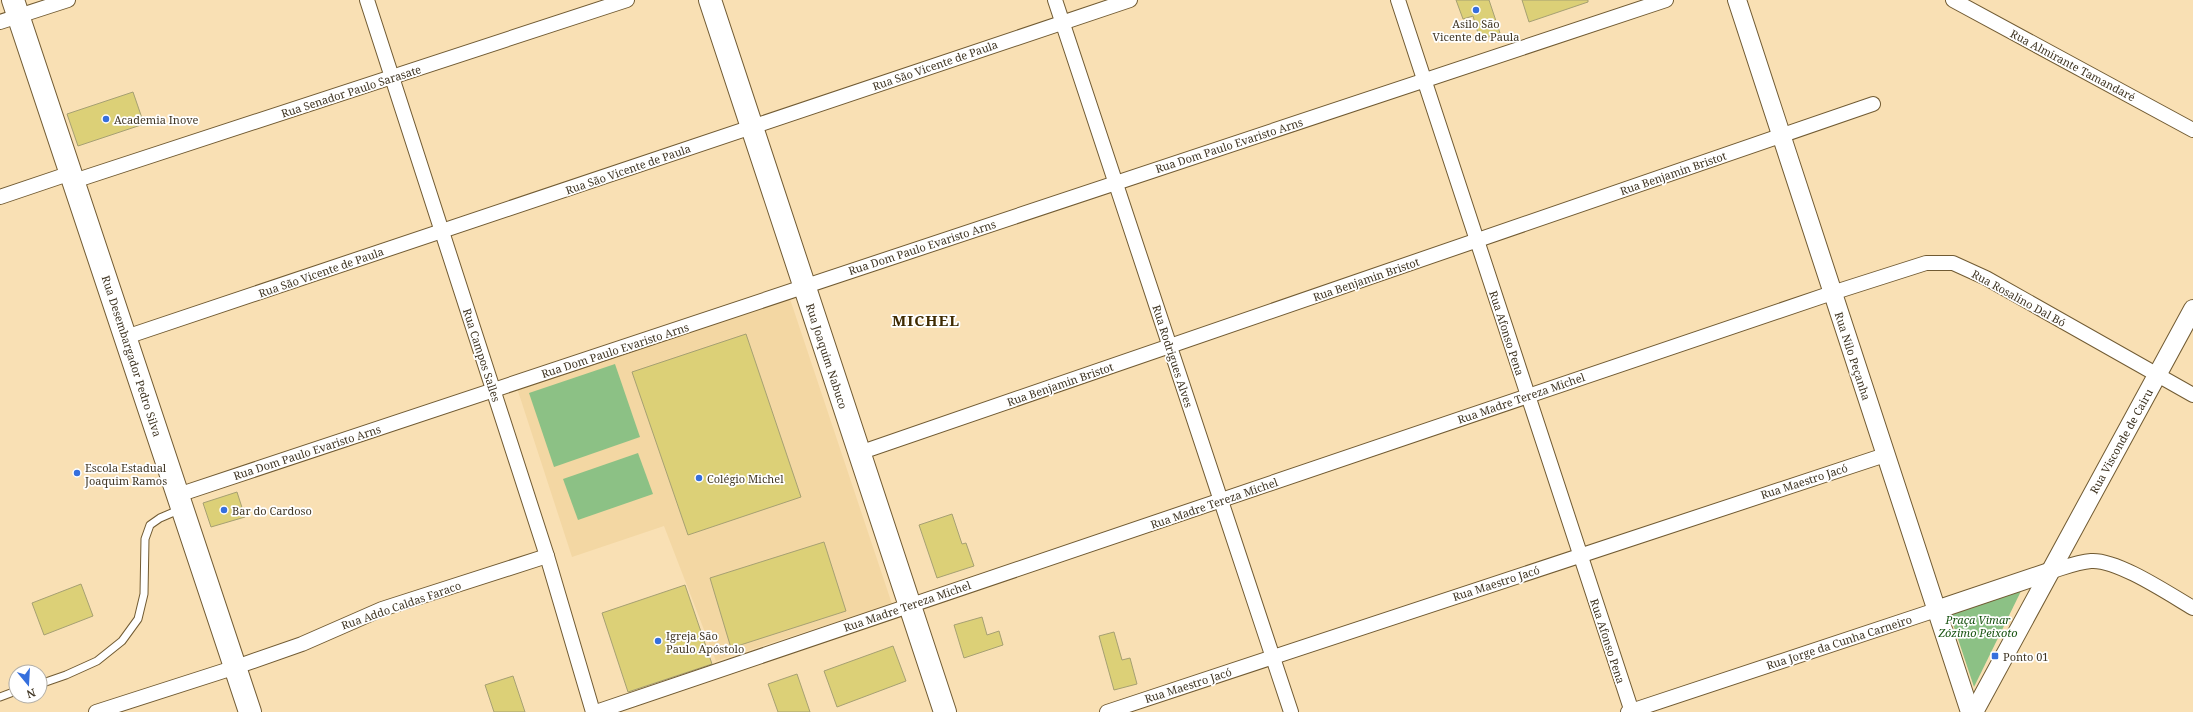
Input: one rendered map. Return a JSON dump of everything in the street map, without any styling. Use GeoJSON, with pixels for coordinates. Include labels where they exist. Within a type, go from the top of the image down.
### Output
{"type":"FeatureCollection","features":[{"type":"Feature","properties":{"kind":"main road","name":"Rua Joaquim Nabuco"},"geometry":{"type":"LineString","coordinates":[[710,0],[945,712]]}},
{"type":"Feature","properties":{"kind":"main road","name":"Rua Desembargador Pedro Silva"},"geometry":{"type":"LineString","coordinates":[[11,13],[72,177],[250,712]]}},
{"type":"Feature","properties":{"kind":"street"},"geometry":{"type":"LineString","coordinates":[[11,13],[68,0]]}},
{"type":"Feature","properties":{"kind":"street","name":"Rua Campos Salles"},"geometry":{"type":"LineString","coordinates":[[367,0],[547,556],[593,712]]}},
{"type":"Feature","properties":{"kind":"street","name":"Rua Senador Paulo Sarasate"},"geometry":{"type":"LineString","coordinates":[[0,197],[72,177],[393,77],[627,0]]}},
{"type":"Feature","properties":{"kind":"street","name":"Rua Rodrigues Alves"},"geometry":{"type":"LineString","coordinates":[[1055,0],[1291,712]]}},
{"type":"Feature","properties":{"kind":"street","name":"Rua São Vicente de Paula"},"geometry":{"type":"LineString","coordinates":[[126,337],[1130,0]]}},
{"type":"Feature","properties":{"kind":"street","name":"Rua Afonso Pena"},"geometry":{"type":"LineString","coordinates":[[1398,0],[1630,712]]}},
{"type":"Feature","properties":{"kind":"street","name":"Rua Dom Paulo Evaristo Arns"},"geometry":{"type":"LineString","coordinates":[[180,501],[494,390],[1666,0]]}},
{"type":"Feature","properties":{"kind":"street","name":"Rua Nilo Peçanha"},"geometry":{"type":"LineString","coordinates":[[1737,0],[1970,712]]}},
{"type":"Feature","properties":{"kind":"street","name":"Rua Almirante Tamandaré"},"geometry":{"type":"LineString","coordinates":[[1952,0],[2193,130]]}},
{"type":"Feature","properties":{"kind":"street","name":"Rua Benjamin Bristot"},"geometry":{"type":"LineString","coordinates":[[860,453],[1873,104]]}},
{"type":"Feature","properties":{"kind":"street","name":"Rua Rosalino Dal Bó"},"geometry":{"type":"LineString","coordinates":[[1832,293],[1926,263],[1953,263],[1986,278],[2193,395]]}},
{"type":"Feature","properties":{"kind":"street","name":"Rua Madre Tereza Michel"},"geometry":{"type":"LineString","coordinates":[[596,712],[1832,293]]}},
{"type":"Feature","properties":{"kind":"street","name":"Rua Visconde de Cairu"},"geometry":{"type":"LineString","coordinates":[[1974,712],[2193,309]]}},
{"type":"Feature","properties":{"kind":"street","name":"Rua Maestro Jacó"},"geometry":{"type":"LineString","coordinates":[[1107,712],[1885,455]]}},
{"type":"Feature","properties":{"kind":"street","name":"Rua Addo Caldas Faraco"},"geometry":{"type":"LineString","coordinates":[[96,712],[302,644],[382,609],[547,556]]}},
{"type":"Feature","properties":{"kind":"street"},"geometry":{"type":"LineString","coordinates":[[2050,572],[2092,561],[2106,563],[2122,569],[2193,608]]}},
{"type":"Feature","properties":{"kind":"street","name":"Rua Jorge da Cunha Carneiro"},"geometry":{"type":"LineString","coordinates":[[1630,712],[2050,572]]}},
{"type":"Feature","properties":{"kind":"lane"},"geometry":{"type":"LineString","coordinates":[[48,681],[97,661],[122,641],[138,619],[144,594],[145,539],[150,525],[180,501]]}},
{"type":"Feature","properties":{"kind":"shaded area","name":"Colégio Michel"},"geometry":{"type":"Polygon","coordinates":[[[789,296],[892,604],[716,661],[664,526],[572,557],[517,388],[789,296]]]}},
{"type":"Feature","properties":{"kind":"green space"},"geometry":{"type":"Polygon","coordinates":[[[615,364],[640,437],[554,467],[529,393],[615,364]]]}},
{"type":"Feature","properties":{"kind":"green space"},"geometry":{"type":"Polygon","coordinates":[[[638,453],[653,494],[578,520],[563,479],[638,453]]]}},
{"type":"Feature","properties":{"kind":"green space","name":"Praça Vimar Zózimo Peixoto"},"geometry":{"type":"Polygon","coordinates":[[[2024,585],[1974,687],[1948,609],[2024,585]]]}},
{"type":"Feature","properties":{"kind":"building"},"geometry":{"type":"Polygon","coordinates":[[[1456,0],[1489,0],[1500,33],[1480,40],[1473,16],[1463,19],[1456,0]]]}},
{"type":"Feature","properties":{"kind":"building"},"geometry":{"type":"Polygon","coordinates":[[[1522,0],[1588,0],[1588,2],[1529,22],[1522,0]]]}},
{"type":"Feature","properties":{"kind":"building","name":"Academia Inove"},"geometry":{"type":"Polygon","coordinates":[[[133,92],[144,124],[78,146],[67,114],[133,92]]]}},
{"type":"Feature","properties":{"kind":"building"},"geometry":{"type":"Polygon","coordinates":[[[746,334],[801,497],[688,535],[632,372],[746,334]]]}},
{"type":"Feature","properties":{"kind":"building","name":"Bar do Cardoso"},"geometry":{"type":"Polygon","coordinates":[[[237,492],[245,517],[211,527],[203,503],[237,492]]]}},
{"type":"Feature","properties":{"kind":"building"},"geometry":{"type":"Polygon","coordinates":[[[952,514],[962,544],[966,543],[974,566],[937,578],[919,525],[952,514]]]}},
{"type":"Feature","properties":{"kind":"building"},"geometry":{"type":"Polygon","coordinates":[[[824,542],[846,611],[731,648],[710,578],[824,542]]]}},
{"type":"Feature","properties":{"kind":"building"},"geometry":{"type":"Polygon","coordinates":[[[81,584],[93,616],[44,635],[32,603],[81,584]]]}},
{"type":"Feature","properties":{"kind":"building","name":"Igreja São Paulo Apóstolo"},"geometry":{"type":"Polygon","coordinates":[[[685,585],[712,664],[628,692],[602,613],[685,585]]]}},
{"type":"Feature","properties":{"kind":"building"},"geometry":{"type":"Polygon","coordinates":[[[982,617],[987,635],[999,631],[1003,645],[964,658],[954,625],[982,617]]]}},
{"type":"Feature","properties":{"kind":"building"},"geometry":{"type":"Polygon","coordinates":[[[1114,632],[1122,660],[1130,658],[1137,684],[1114,690],[1099,636],[1114,632]]]}},
{"type":"Feature","properties":{"kind":"building"},"geometry":{"type":"Polygon","coordinates":[[[893,646],[906,681],[837,707],[824,671],[893,646]]]}},
{"type":"Feature","properties":{"kind":"building"},"geometry":{"type":"Polygon","coordinates":[[[797,674],[810,712],[778,712],[768,684],[797,674]]]}},
{"type":"Feature","properties":{"kind":"building"},"geometry":{"type":"Polygon","coordinates":[[[513,676],[525,712],[494,712],[485,685],[513,676]]]}},
{"type":"Feature","properties":{"kind":"place","name":"Asilo São Vicente de Paula"},"geometry":{"type":"Point","coordinates":[1476,10]}},
{"type":"Feature","properties":{"kind":"place","name":"Academia Inove"},"geometry":{"type":"Point","coordinates":[106,119]}},
{"type":"Feature","properties":{"kind":"place","name":"Escola Estadual Joaquim Ramos"},"geometry":{"type":"Point","coordinates":[77,473]}},
{"type":"Feature","properties":{"kind":"place","name":"Colégio Michel"},"geometry":{"type":"Point","coordinates":[699,478]}},
{"type":"Feature","properties":{"kind":"place","name":"Bar do Cardoso"},"geometry":{"type":"Point","coordinates":[224,510]}},
{"type":"Feature","properties":{"kind":"place","name":"Igreja São Paulo Apóstolo"},"geometry":{"type":"Point","coordinates":[658,641]}},
{"type":"Feature","properties":{"kind":"place","name":"Ponto 01"},"geometry":{"type":"Point","coordinates":[1995,656]}},
{"type":"Feature","properties":{"kind":"district","name":"MICHEL"},"geometry":{"type":"Point","coordinates":[926,320]}}]}
